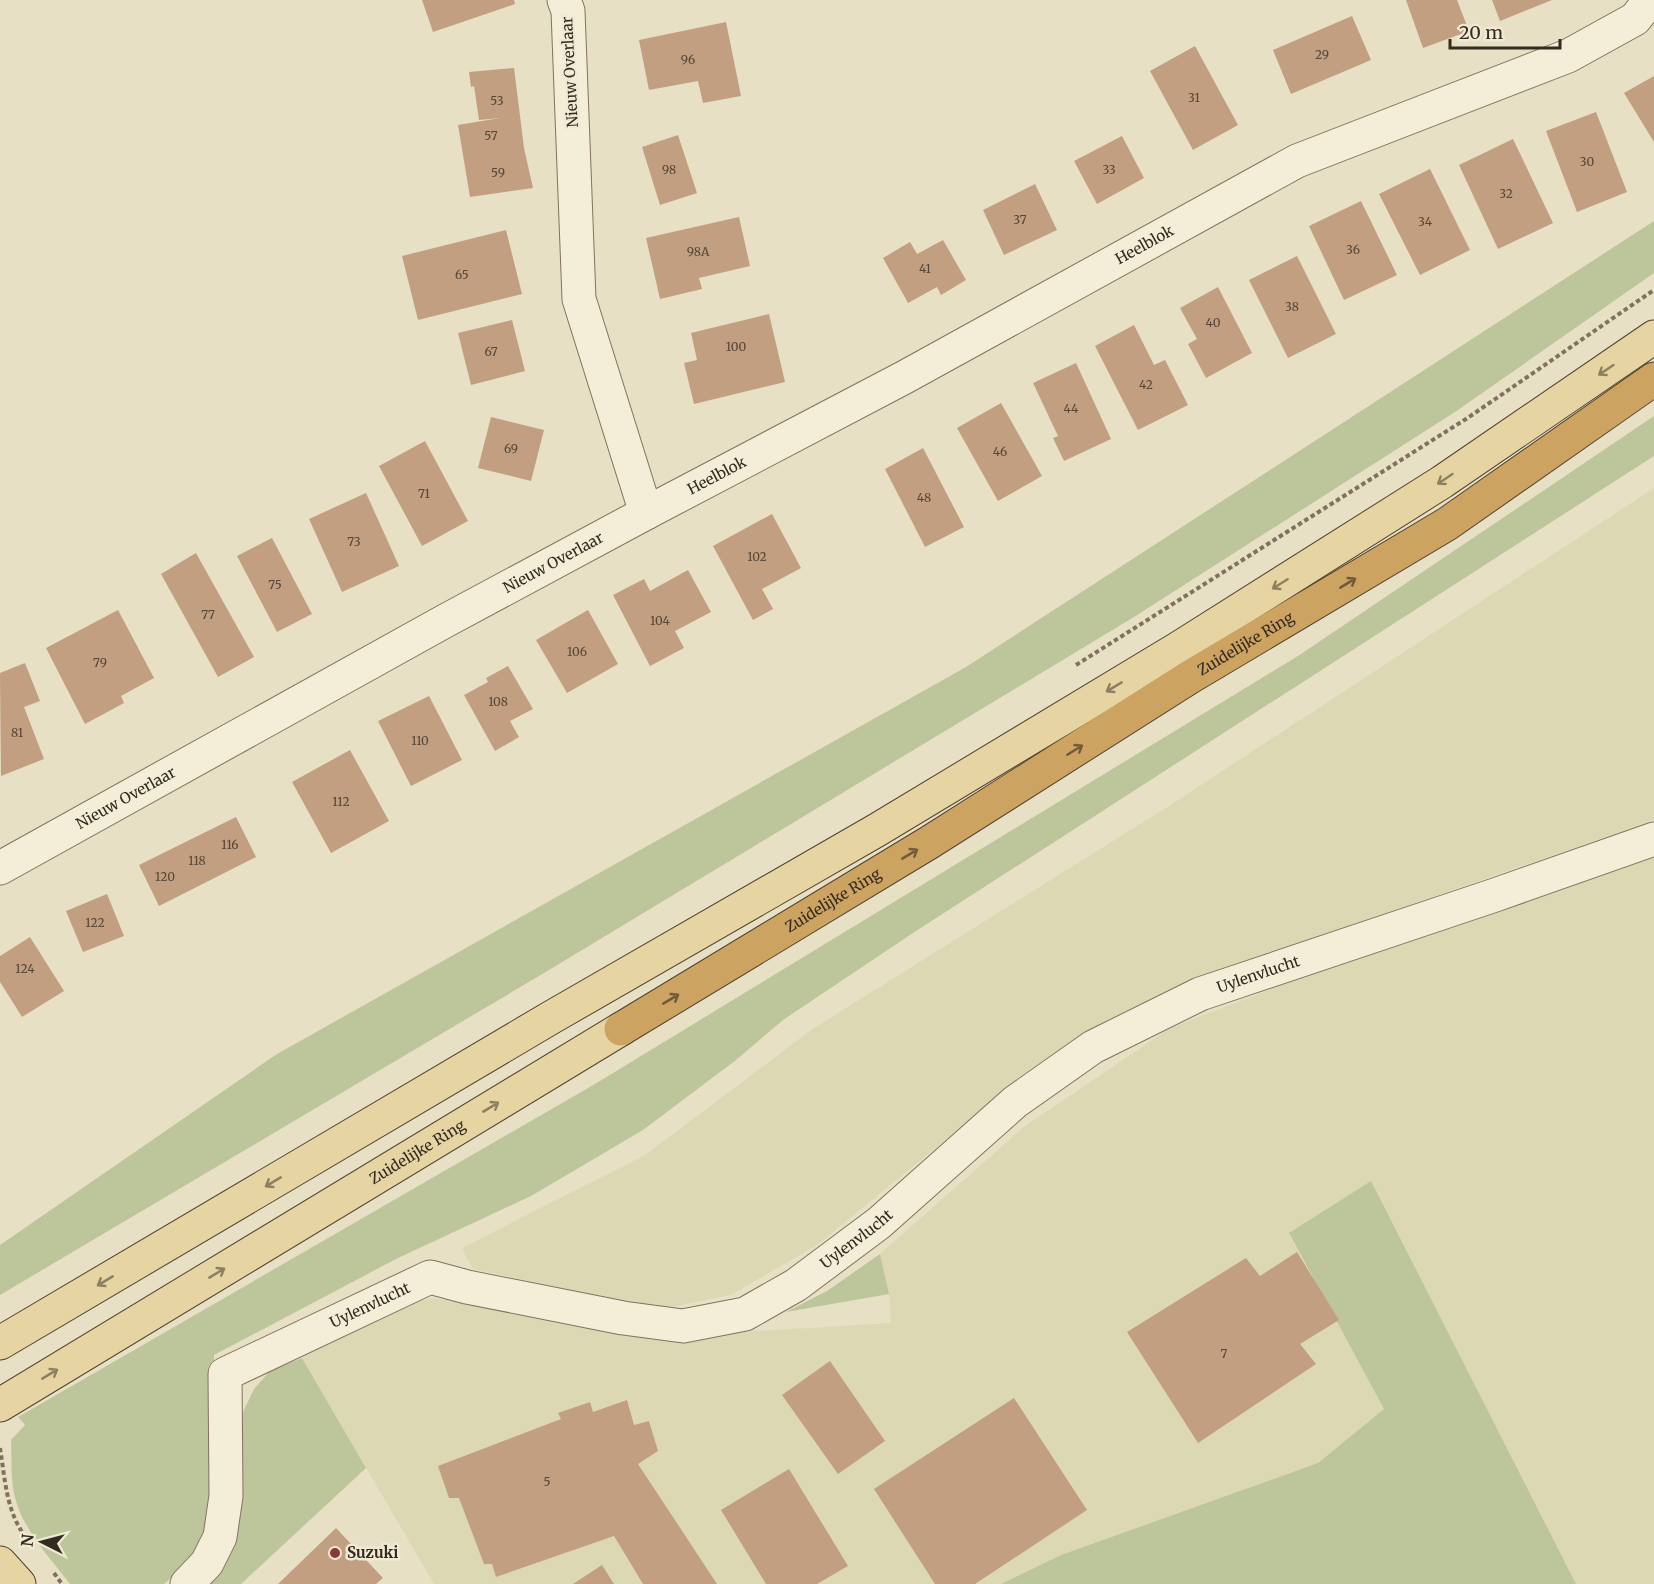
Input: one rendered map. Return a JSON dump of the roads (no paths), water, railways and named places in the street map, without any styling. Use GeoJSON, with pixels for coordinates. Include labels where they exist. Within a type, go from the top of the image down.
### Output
{"type":"FeatureCollection","features":[{"type":"Feature","properties":{"kind":"highway","name":"Zuidelijke Ring"},"geometry":{"type":"LineString","coordinates":[[621,1029],[930,842],[1190,677],[1447,524],[1654,379]]}},
{"type":"Feature","properties":{"kind":"main road","name":"Zuidelijke Ring"},"geometry":{"type":"LineString","coordinates":[[0,1343],[562,1011],[877,830],[1179,648],[1442,482],[1654,337]]}},
{"type":"Feature","properties":{"kind":"main road","name":"Zuidelijke Ring"},"geometry":{"type":"LineString","coordinates":[[0,1405],[621,1029]]}},
{"type":"Feature","properties":{"kind":"main road"},"geometry":{"type":"LineString","coordinates":[[0,1563],[19,1584]]}},
{"type":"Feature","properties":{"kind":"street","name":"Nieuw Overlaar"},"geometry":{"type":"LineString","coordinates":[[0,868],[445,621],[646,513],[579,299],[568,11],[564,0]]}},
{"type":"Feature","properties":{"kind":"street","name":"Heelblok"},"geometry":{"type":"LineString","coordinates":[[646,513],[905,377],[1297,161],[1568,56],[1635,19],[1650,0]]}},
{"type":"Feature","properties":{"kind":"street","name":"Uylenvlucht"},"geometry":{"type":"LineString","coordinates":[[187,1584],[207,1563],[220,1537],[226,1496],[225,1374],[430,1277],[467,1287],[623,1318],[683,1326],[745,1314],[796,1285],[879,1223],[1015,1102],[1093,1047],[1200,993],[1484,899],[1654,839]]}},
{"type":"Feature","properties":{"kind":"place","name":"Suzuki"},"geometry":{"type":"Point","coordinates":[335,1553]}}]}
